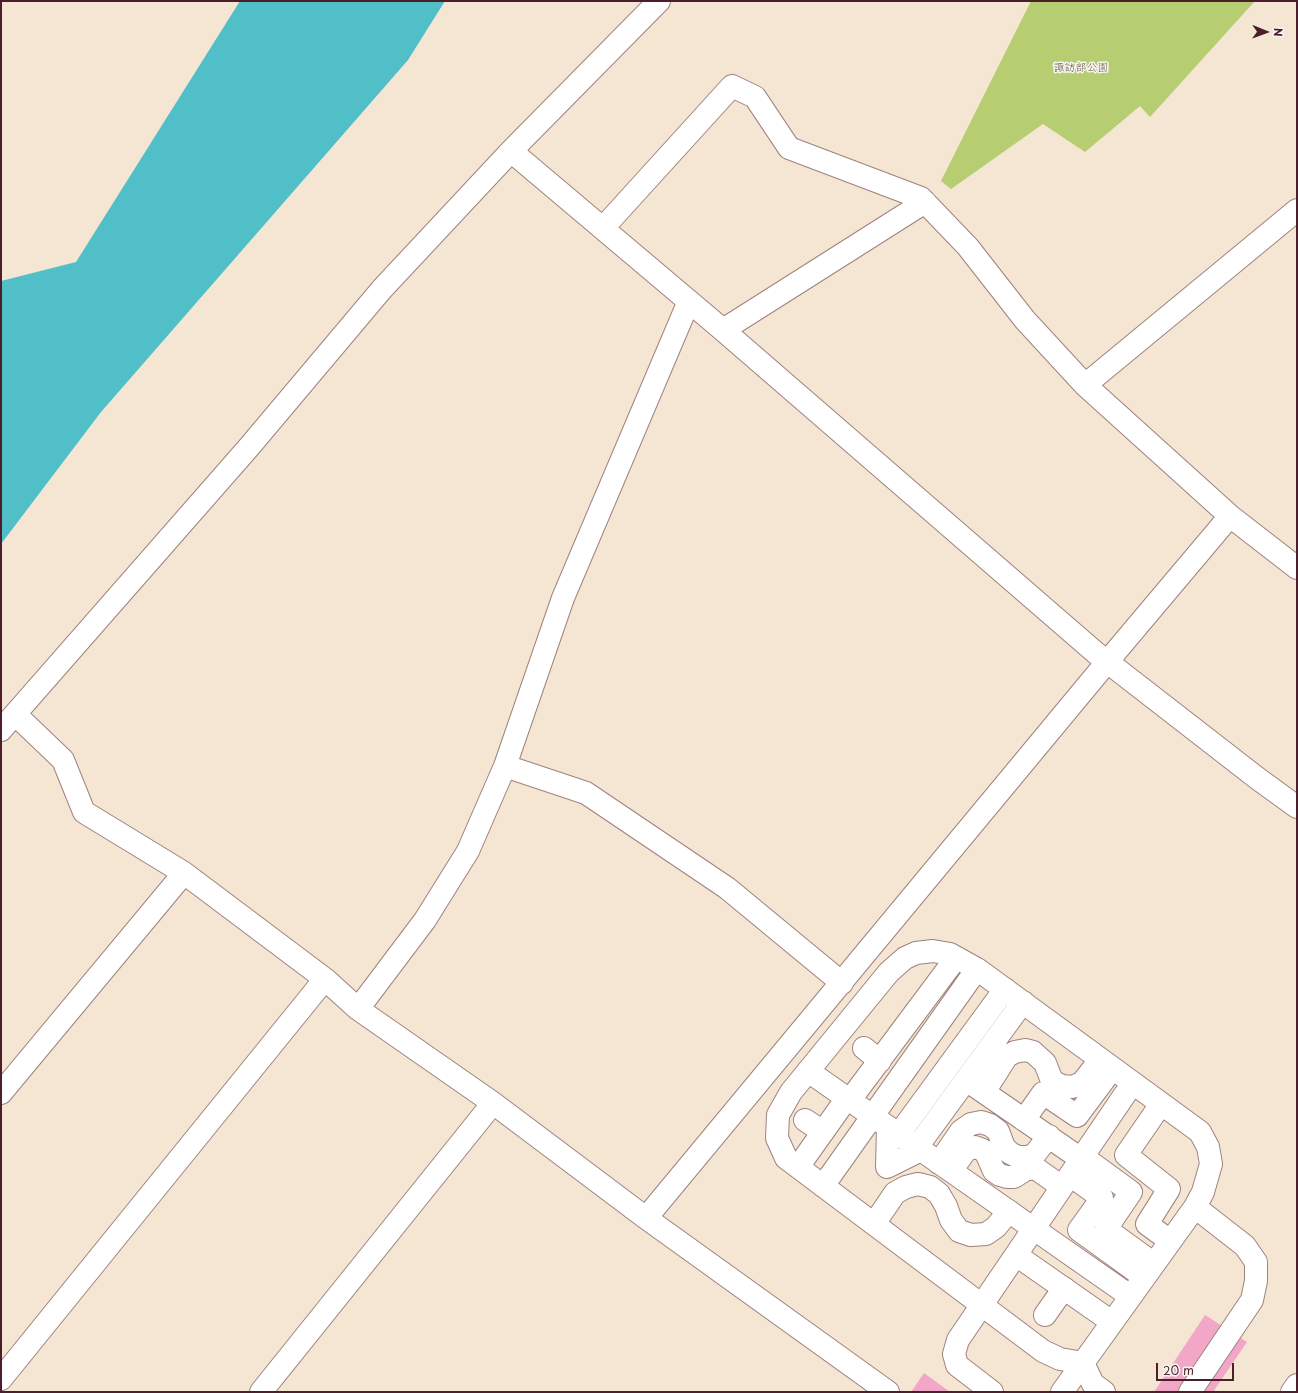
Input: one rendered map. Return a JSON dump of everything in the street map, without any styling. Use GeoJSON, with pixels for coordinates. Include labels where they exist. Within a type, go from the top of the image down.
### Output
{"type":"FeatureCollection","features":[{"type":"Feature","properties":{"kind":"street"},"geometry":{"type":"LineString","coordinates":[[1,730],[250,446],[382,289],[511,151],[659,1]]}},
{"type":"Feature","properties":{"kind":"street"},"geometry":{"type":"LineString","coordinates":[[603,228],[732,86],[755,98],[789,148],[921,198],[968,247],[1024,320],[1085,385],[1230,516],[1297,568]]}},
{"type":"Feature","properties":{"kind":"street"},"geometry":{"type":"LineString","coordinates":[[511,151],[723,330],[1107,662],[1257,778],[1297,807]]}},
{"type":"Feature","properties":{"kind":"street"},"geometry":{"type":"LineString","coordinates":[[723,330],[925,202]]}},
{"type":"Feature","properties":{"kind":"street"},"geometry":{"type":"LineString","coordinates":[[1085,385],[1297,210]]}},
{"type":"Feature","properties":{"kind":"street"},"geometry":{"type":"LineString","coordinates":[[358,1009],[425,920],[468,852],[505,766],[563,598],[689,301]]}},
{"type":"Feature","properties":{"kind":"street"},"geometry":{"type":"LineString","coordinates":[[646,1218],[1230,516]]}},
{"type":"Feature","properties":{"kind":"street"},"geometry":{"type":"LineString","coordinates":[[16,714],[63,760],[84,812],[184,873],[325,979],[358,1009],[493,1103],[646,1218],[888,1392]]}},
{"type":"Feature","properties":{"kind":"street"},"geometry":{"type":"LineString","coordinates":[[505,766],[586,793],[727,888],[842,982]]}},
{"type":"Feature","properties":{"kind":"street"},"geometry":{"type":"LineString","coordinates":[[1,1093],[184,873]]}},
{"type":"Feature","properties":{"kind":"street"},"geometry":{"type":"LineString","coordinates":[[1062,1392],[1083,1363],[1130,1296],[1195,1207],[1203,1192],[1211,1164],[1208,1147],[1200,1132],[1132,1084],[977,969],[950,954],[933,951],[916,953],[905,958],[889,972],[790,1092],[778,1115],[777,1138],[786,1158],[1043,1351],[1060,1359],[1083,1363]]}},
{"type":"Feature","properties":{"kind":"street"},"geometry":{"type":"LineString","coordinates":[[798,1167],[848,1099],[872,1054],[908,1007],[956,958]]}},
{"type":"Feature","properties":{"kind":"street"},"geometry":{"type":"LineString","coordinates":[[977,969],[886,1126],[887,1168],[919,1148],[1022,1002]]}},
{"type":"Feature","properties":{"kind":"street"},"geometry":{"type":"LineString","coordinates":[[1,1379],[325,979]]}},
{"type":"Feature","properties":{"kind":"street"},"geometry":{"type":"LineString","coordinates":[[823,1186],[886,1126],[1005,989]]}},
{"type":"Feature","properties":{"kind":"street"},"geometry":{"type":"LineString","coordinates":[[984,1092],[1007,1056],[1015,1052],[1025,1050],[1033,1052],[1045,1063],[1052,1081],[1062,1086],[1072,1087],[1082,1083],[1106,1064]]}},
{"type":"Feature","properties":{"kind":"street"},"geometry":{"type":"LineString","coordinates":[[1024,1120],[1043,1093],[1077,1116],[1106,1064]]}},
{"type":"Feature","properties":{"kind":"street"},"geometry":{"type":"LineString","coordinates":[[808,1070],[1008,1212],[1130,1296]]}},
{"type":"Feature","properties":{"kind":"street"},"geometry":{"type":"LineString","coordinates":[[966,1080],[1049,1136],[1074,1169],[1102,1198],[1079,1230],[1149,1270]]}},
{"type":"Feature","properties":{"kind":"street"},"geometry":{"type":"LineString","coordinates":[[992,1392],[957,1365],[954,1354],[958,1340],[1132,1084]]}},
{"type":"Feature","properties":{"kind":"street"},"geometry":{"type":"LineString","coordinates":[[261,1392],[493,1103]]}},
{"type":"Feature","properties":{"kind":"street"},"geometry":{"type":"LineString","coordinates":[[1160,1104],[1126,1155],[1169,1189],[1147,1224],[1170,1241]]}},
{"type":"Feature","properties":{"kind":"street"},"geometry":{"type":"LineString","coordinates":[[805,1120],[823,1132]]}},
{"type":"Feature","properties":{"kind":"street"},"geometry":{"type":"LineString","coordinates":[[945,1167],[961,1132],[971,1124],[981,1122],[990,1125],[998,1131],[1004,1147],[1010,1153],[1018,1156],[1028,1157],[1035,1154],[1049,1136]]}},
{"type":"Feature","properties":{"kind":"street"},"geometry":{"type":"LineString","coordinates":[[945,1167],[966,1150],[975,1147],[983,1150],[988,1155],[994,1171],[1006,1177],[1014,1177],[1025,1170],[1032,1168],[1038,1170],[1074,1169],[1130,1192],[1106,1228],[1149,1270]]}},
{"type":"Feature","properties":{"kind":"street"},"geometry":{"type":"LineString","coordinates":[[874,1224],[895,1193],[906,1187],[918,1184],[930,1187],[939,1194],[946,1206],[950,1220],[958,1231],[971,1235],[986,1234],[996,1227],[1008,1212]]}},
{"type":"Feature","properties":{"kind":"street"},"geometry":{"type":"LineString","coordinates":[[1190,1392],[1252,1300],[1256,1281],[1256,1262],[1245,1246],[1195,1207]]}},
{"type":"Feature","properties":{"kind":"street"},"geometry":{"type":"LineString","coordinates":[[1016,1254],[1112,1322]]}},
{"type":"Feature","properties":{"kind":"street"},"geometry":{"type":"LineString","coordinates":[[1045,1315],[1064,1288]]}},
{"type":"Feature","properties":{"kind":"street"},"geometry":{"type":"LineString","coordinates":[[1083,1363],[1093,1384],[1104,1392]]}},
{"type":"Feature","properties":{"kind":"street"},"geometry":{"type":"LineString","coordinates":[[1292,1392],[1297,1385]]}},
{"type":"Feature","properties":{"kind":"green space","name":"諏訪部公園"},"geometry":{"type":"Polygon","coordinates":[[[1031,1],[1255,1],[1150,117],[1140,106],[1085,152],[1043,124],[951,189],[941,181],[1031,1]]]}},
{"type":"Feature","properties":{"kind":"water"},"geometry":{"type":"Polygon","coordinates":[[[240,1],[445,1],[408,60],[101,412],[1,544],[1,281],[76,262],[240,1]]]}},
{"type":"Feature","properties":{"kind":"building"},"geometry":{"type":"Polygon","coordinates":[[[1205,1315],[1247,1342],[1213,1392],[1154,1392],[1205,1315]]]}},
{"type":"Feature","properties":{"kind":"building"},"geometry":{"type":"Polygon","coordinates":[[[924,1373],[950,1392],[911,1392],[924,1373]]]}}]}
